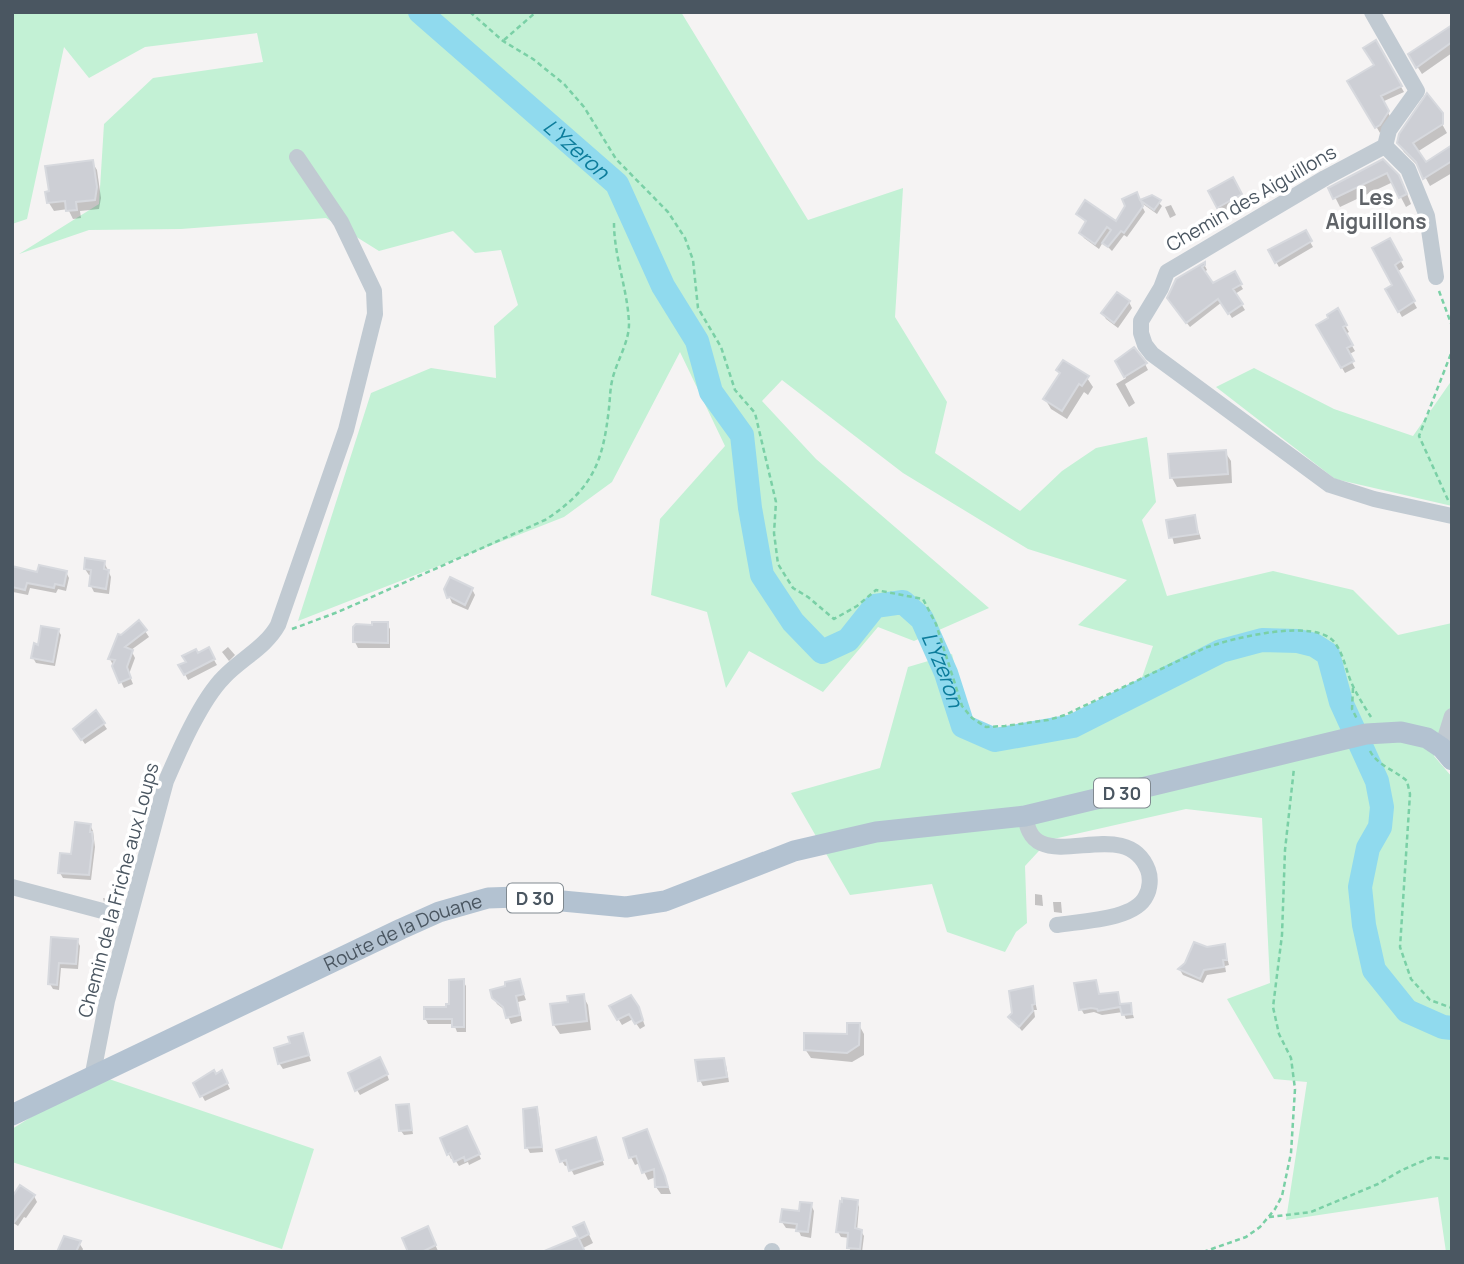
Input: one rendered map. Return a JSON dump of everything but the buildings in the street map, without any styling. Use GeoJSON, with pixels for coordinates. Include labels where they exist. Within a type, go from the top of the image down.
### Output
{"type":"FeatureCollection","features":[{"type":"Feature","properties":{"kind":"main road","name":"Route de la Douane"},"geometry":{"type":"LineString","coordinates":[[12,1115],[401,929],[439,912],[488,898],[520,897],[626,907],[665,901],[794,851],[876,832],[1025,816],[1380,732],[1401,732],[1427,738],[1447,754]]}},
{"type":"Feature","properties":{"kind":"street"},"geometry":{"type":"LineString","coordinates":[[1372,12],[1417,90],[1389,130],[1385,145],[1408,169],[1427,216],[1436,277]]}},
{"type":"Feature","properties":{"kind":"street","name":"Chemin des Aiguillons"},"geometry":{"type":"LineString","coordinates":[[1385,145],[1167,272],[1161,288],[1141,321],[1141,333],[1152,354],[1177,375],[1330,485],[1374,499],[1452,516]]}},
{"type":"Feature","properties":{"kind":"street","name":"Chemin de la Friche aux Loups"},"geometry":{"type":"LineString","coordinates":[[92,1078],[107,1001],[166,781],[180,749],[222,679],[272,636],[287,603],[346,430],[375,313],[374,291],[341,222],[297,157]]}},
{"type":"Feature","properties":{"kind":"street"},"geometry":{"type":"LineString","coordinates":[[1447,754],[1452,716]]}},
{"type":"Feature","properties":{"kind":"street"},"geometry":{"type":"LineString","coordinates":[[1025,816],[1031,835],[1042,844],[1057,846],[1090,843],[1127,847],[1143,858],[1150,875],[1148,894],[1141,905],[1125,913],[1057,925]]}},
{"type":"Feature","properties":{"kind":"street"},"geometry":{"type":"LineString","coordinates":[[12,887],[129,918]]}},
{"type":"Feature","properties":{"kind":"path"},"geometry":{"type":"LineString","coordinates":[[470,12],[503,41],[533,59],[564,84],[584,107],[616,159],[668,212],[685,238],[693,260],[698,308],[721,347],[735,390],[755,413],[776,502],[774,533],[778,564],[793,588],[808,597],[822,611],[834,619],[857,606],[876,590],[923,599],[936,624],[962,706],[972,718],[986,727],[1048,720],[1065,715],[1226,640],[1268,632],[1319,631],[1330,637],[1341,654],[1353,688],[1372,718],[1371,724]]}},
{"type":"Feature","properties":{"kind":"path"},"geometry":{"type":"LineString","coordinates":[[503,41],[536,12]]}},
{"type":"Feature","properties":{"kind":"path"},"geometry":{"type":"LineString","coordinates":[[272,636],[338,612],[520,532],[566,506],[582,489],[601,456],[612,379],[629,328],[619,260],[614,244],[614,223]]}},
{"type":"Feature","properties":{"kind":"path"},"geometry":{"type":"LineString","coordinates":[[1436,277],[1452,326]]}},
{"type":"Feature","properties":{"kind":"path"},"geometry":{"type":"LineString","coordinates":[[1452,351],[1419,436],[1452,509]]}},
{"type":"Feature","properties":{"kind":"path"},"geometry":{"type":"LineString","coordinates":[[1353,688],[1352,709],[1357,719]]}},
{"type":"Feature","properties":{"kind":"path"},"geometry":{"type":"LineString","coordinates":[[1370,750],[1378,762],[1407,781],[1410,794],[1400,947],[1411,979],[1430,1000],[1452,1008]]}},
{"type":"Feature","properties":{"kind":"path"},"geometry":{"type":"LineString","coordinates":[[1203,1252],[1246,1237],[1269,1217],[1282,1196],[1286,1179],[1295,1107],[1291,1058],[1279,1034],[1273,1007],[1282,935],[1284,861],[1295,752]]}},
{"type":"Feature","properties":{"kind":"path"},"geometry":{"type":"LineString","coordinates":[[1269,1217],[1311,1212],[1378,1184],[1432,1157],[1452,1160]]}},
{"type":"Feature","properties":{"kind":"green space"},"geometry":{"type":"Polygon","coordinates":[[[12,12],[681,12],[808,220],[903,188],[895,317],[947,402],[935,453],[1020,511],[1062,471],[1096,448],[1147,437],[1156,502],[1142,520],[1167,596],[1273,571],[1353,590],[1398,635],[1452,623],[1452,707],[1444,736],[1434,756],[1452,777],[1452,1252],[1446,1252],[1438,1197],[1286,1220],[1307,1082],[1274,1079],[1227,999],[1270,983],[1262,818],[1186,809],[1049,840],[1025,866],[1027,923],[1016,932],[1005,952],[947,932],[932,884],[850,895],[791,793],[880,768],[908,667],[952,654],[968,721],[995,734],[1067,720],[1139,686],[1153,646],[1078,625],[1127,580],[1028,549],[903,473],[782,380],[762,401],[816,459],[989,608],[914,641],[878,627],[823,692],[749,651],[726,688],[707,612],[651,595],[660,519],[725,446],[680,352],[612,482],[564,517],[298,621],[371,393],[431,368],[496,378],[494,326],[518,305],[501,250],[475,253],[453,231],[379,251],[326,218],[181,229],[89,230],[19,254],[99,204],[104,124],[153,78],[263,62],[257,33],[145,47],[89,78],[64,47],[27,219],[12,224],[12,12]]]}},
{"type":"Feature","properties":{"kind":"green space"},"geometry":{"type":"Polygon","coordinates":[[[1254,368],[1334,409],[1413,436],[1452,380],[1452,506],[1335,479],[1216,387],[1254,368]]]}},
{"type":"Feature","properties":{"kind":"green space"},"geometry":{"type":"Polygon","coordinates":[[[109,1079],[314,1149],[282,1249],[12,1162],[12,1129],[36,1114],[109,1079]]]}},
{"type":"Feature","properties":{"kind":"waterway","name":"L'Yzeron"},"geometry":{"type":"LineString","coordinates":[[420,12],[617,184],[663,286],[697,341],[711,392],[742,435],[750,508],[762,575],[793,622],[822,652],[848,640],[875,606],[903,602],[922,619],[946,673],[963,726],[995,740],[1073,726],[1221,651],[1262,640],[1298,641],[1314,645],[1328,654],[1341,702],[1377,781],[1382,807],[1380,827],[1368,848],[1360,887],[1364,925],[1374,970],[1407,1011],[1443,1027],[1452,1028]]}},
{"type":"Feature","properties":{"kind":"district","name":"Les Aiguillons"},"geometry":{"type":"Point","coordinates":[1376,209]}}]}
